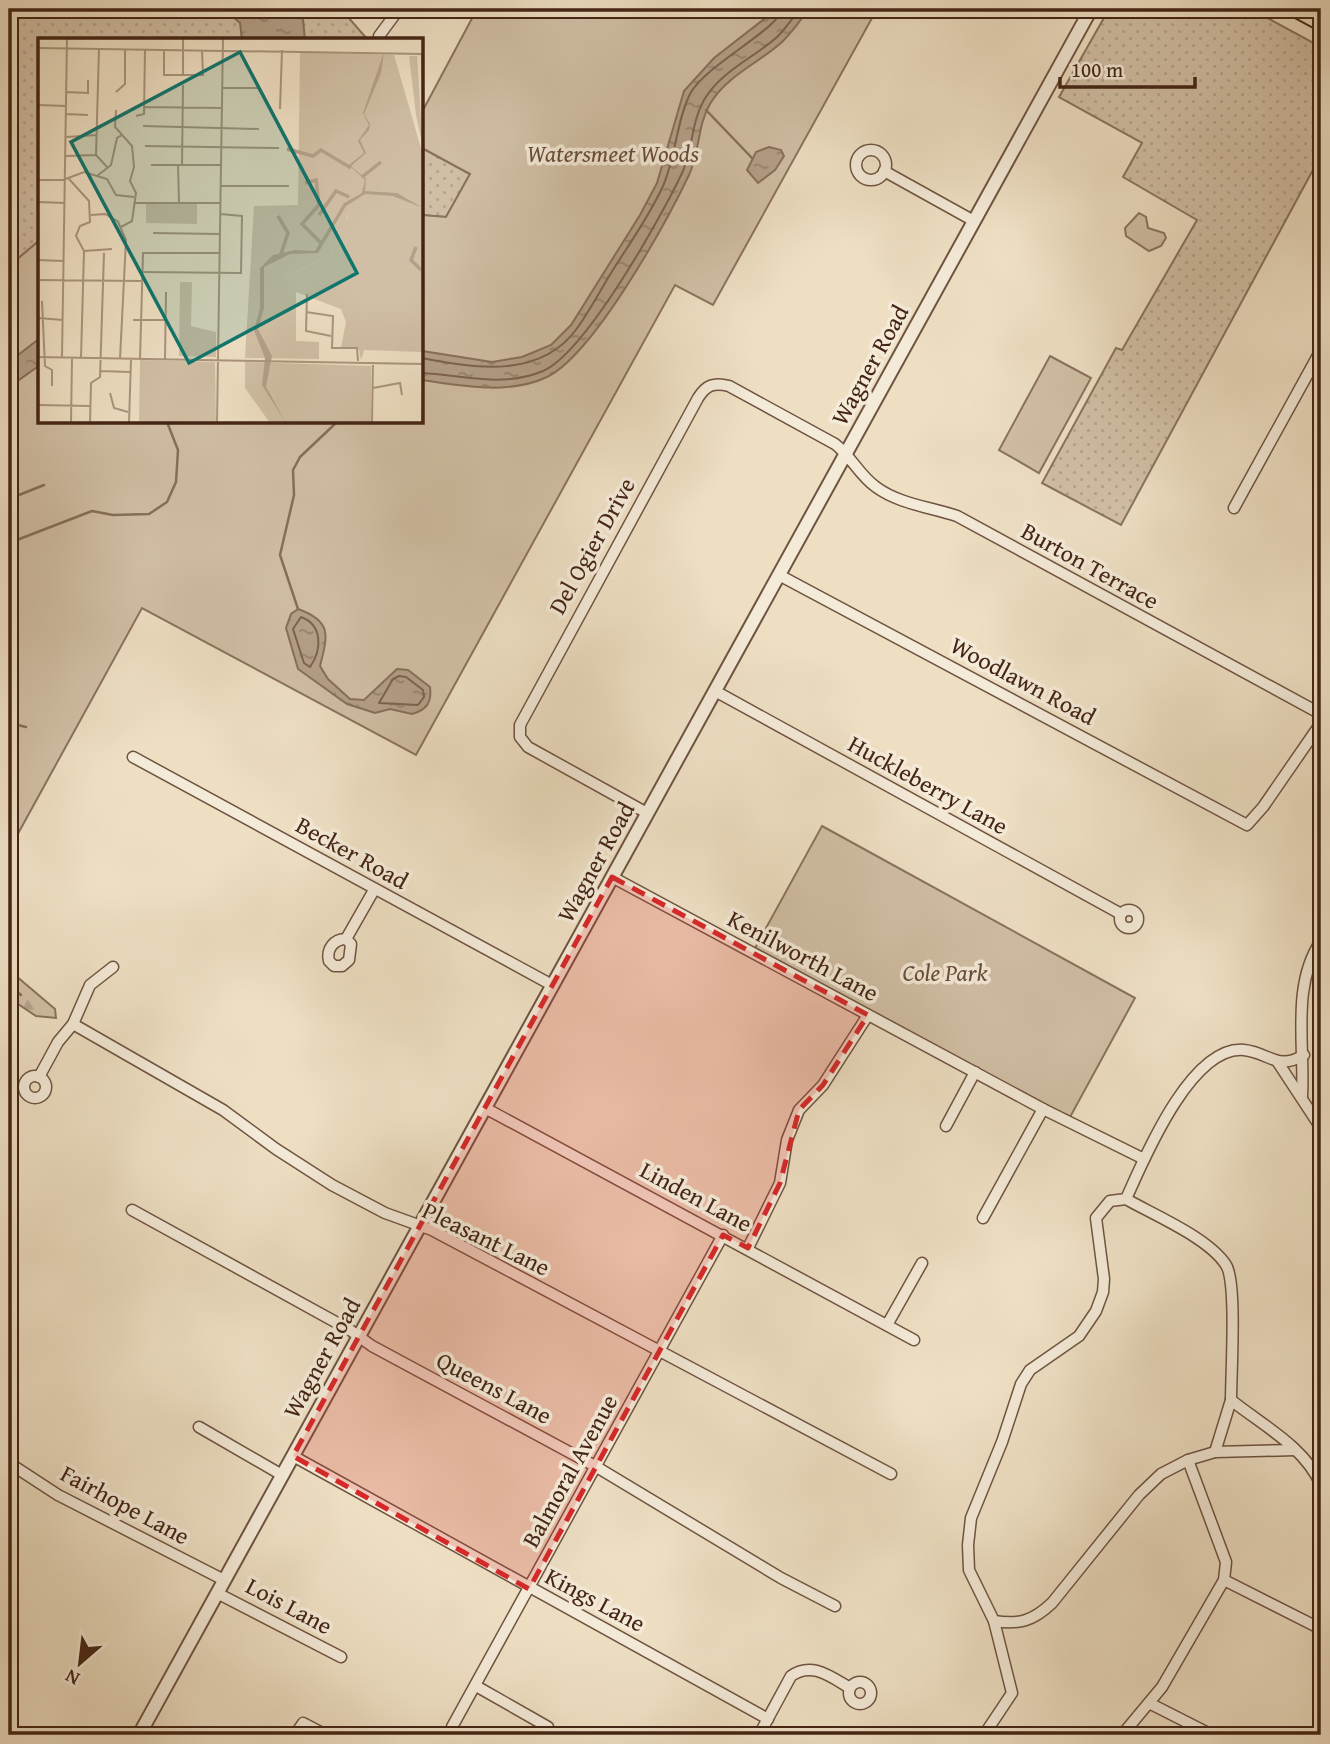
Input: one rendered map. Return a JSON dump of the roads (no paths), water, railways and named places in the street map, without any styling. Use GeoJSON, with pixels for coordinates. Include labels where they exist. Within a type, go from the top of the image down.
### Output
{"type":"FeatureCollection","features":[{"type":"Feature","properties":{"kind":"main road"},"geometry":{"type":"LineString","coordinates":[[1296,9],[1321,23]]}},
{"type":"Feature","properties":{"kind":"street"},"geometry":{"type":"LineString","coordinates":[[379,36],[399,9]]}},
{"type":"Feature","properties":{"kind":"street","name":"Wagner Road"},"geometry":{"type":"LineString","coordinates":[[139,1735],[1091,9]]}},
{"type":"Feature","properties":{"kind":"street"},"geometry":{"type":"LineString","coordinates":[[884,171],[974,221]]}},
{"type":"Feature","properties":{"kind":"street"},"geometry":{"type":"LineString","coordinates":[[1234,508],[1321,349]]}},
{"type":"Feature","properties":{"kind":"street","name":"Del Ogier Drive"},"geometry":{"type":"LineString","coordinates":[[648,813],[528,747],[519,731],[522,717],[685,422],[708,386],[720,384],[846,452]]}},
{"type":"Feature","properties":{"kind":"street","name":"Burton Terrace"},"geometry":{"type":"LineString","coordinates":[[846,452],[856,469],[876,487],[904,502],[957,516],[1321,714]]}},
{"type":"Feature","properties":{"kind":"street","name":"Woodlawn Road"},"geometry":{"type":"LineString","coordinates":[[779,575],[1247,825],[1264,807],[1321,723]]}},
{"type":"Feature","properties":{"kind":"street","name":"Huckleberry Lane"},"geometry":{"type":"LineString","coordinates":[[715,691],[1121,914]]}},
{"type":"Feature","properties":{"kind":"street","name":"Becker Road"},"geometry":{"type":"LineString","coordinates":[[133,757],[552,985]]}},
{"type":"Feature","properties":{"kind":"street","name":"Kenilworth Lane"},"geometry":{"type":"LineString","coordinates":[[612,877],[1042,1109],[1144,1159]]}},
{"type":"Feature","properties":{"kind":"street"},"geometry":{"type":"LineString","coordinates":[[346,939],[374,890]]}},
{"type":"Feature","properties":{"kind":"street"},"geometry":{"type":"LineString","coordinates":[[1302,1096],[1303,987],[1312,957],[1321,941]]}},
{"type":"Feature","properties":{"kind":"street"},"geometry":{"type":"LineString","coordinates":[[39,1077],[58,1042],[73,1024],[90,985],[113,967]]}},
{"type":"Feature","properties":{"kind":"street"},"geometry":{"type":"LineString","coordinates":[[748,1248],[780,1183],[788,1140],[799,1110],[823,1085],[868,1015]]}},
{"type":"Feature","properties":{"kind":"street","name":"Pleasant Lane"},"geometry":{"type":"LineString","coordinates":[[73,1024],[223,1110],[332,1185],[385,1213],[432,1230],[891,1474]]}},
{"type":"Feature","properties":{"kind":"street"},"geometry":{"type":"LineString","coordinates":[[1126,1199],[1144,1159],[1188,1083],[1213,1059],[1243,1050],[1288,1063],[1304,1055]]}},
{"type":"Feature","properties":{"kind":"street"},"geometry":{"type":"LineString","coordinates":[[1277,1061],[1321,1128]]}},
{"type":"Feature","properties":{"kind":"street"},"geometry":{"type":"LineString","coordinates":[[946,1126],[975,1072]]}},
{"type":"Feature","properties":{"kind":"street","name":"Linden Lane"},"geometry":{"type":"LineString","coordinates":[[485,1108],[914,1340]]}},
{"type":"Feature","properties":{"kind":"street"},"geometry":{"type":"LineString","coordinates":[[984,1218],[1042,1109]]}},
{"type":"Feature","properties":{"kind":"street"},"geometry":{"type":"LineString","coordinates":[[984,1735],[1012,1693],[994,1621],[969,1570],[971,1518],[1002,1442],[1021,1384],[1030,1370],[1079,1336],[1096,1311],[1103,1292],[1104,1279],[1096,1217],[1110,1201],[1126,1199],[1200,1242],[1219,1255],[1228,1267],[1233,1290],[1231,1400],[1215,1452]]}},
{"type":"Feature","properties":{"kind":"street","name":"Queens Lane"},"geometry":{"type":"LineString","coordinates":[[132,1210],[595,1466],[781,1578],[835,1606]]}},
{"type":"Feature","properties":{"kind":"street","name":"Balmoral Avenue"},"geometry":{"type":"LineString","coordinates":[[452,1727],[723,1235]]}},
{"type":"Feature","properties":{"kind":"street"},"geometry":{"type":"LineString","coordinates":[[887,1325],[922,1263]]}},
{"type":"Feature","properties":{"kind":"street"},"geometry":{"type":"LineString","coordinates":[[1231,1400],[1295,1450],[1315,1470],[1321,1485]]}},
{"type":"Feature","properties":{"kind":"street"},"geometry":{"type":"LineString","coordinates":[[199,1427],[282,1475]]}},
{"type":"Feature","properties":{"kind":"street"},"geometry":{"type":"LineString","coordinates":[[994,1621],[1016,1624],[1037,1618],[1139,1495],[1161,1474],[1188,1460],[1215,1452],[1295,1450]]}},
{"type":"Feature","properties":{"kind":"street","name":"Kings Lane"},"geometry":{"type":"LineString","coordinates":[[293,1456],[768,1719]]}},
{"type":"Feature","properties":{"kind":"street"},"geometry":{"type":"LineString","coordinates":[[1122,1735],[1161,1687],[1224,1580],[1226,1562],[1188,1460]]}},
{"type":"Feature","properties":{"kind":"street","name":"Fairhope Lane"},"geometry":{"type":"LineString","coordinates":[[9,1463],[58,1495],[224,1580]]}},
{"type":"Feature","properties":{"kind":"street"},"geometry":{"type":"LineString","coordinates":[[1224,1580],[1321,1629]]}},
{"type":"Feature","properties":{"kind":"street","name":"Lois Lane"},"geometry":{"type":"LineString","coordinates":[[217,1593],[341,1657]]}},
{"type":"Feature","properties":{"kind":"street"},"geometry":{"type":"LineString","coordinates":[[759,1735],[791,1676],[806,1669],[817,1670],[850,1688]]}},
{"type":"Feature","properties":{"kind":"street"},"geometry":{"type":"LineString","coordinates":[[476,1686],[548,1727]]}},
{"type":"Feature","properties":{"kind":"street"},"geometry":{"type":"LineString","coordinates":[[1149,1703],[1212,1735]]}},
{"type":"Feature","properties":{"kind":"street"},"geometry":{"type":"LineString","coordinates":[[295,1735],[303,1723],[326,1735]]}},
{"type":"Feature","properties":{"kind":"water"},"geometry":{"type":"Polygon","coordinates":[[[224,9],[302,9],[305,38],[242,38],[240,23],[224,9]]]}},
{"type":"Feature","properties":{"kind":"water"},"geometry":{"type":"Polygon","coordinates":[[[777,9],[808,9],[782,42],[725,85],[710,104],[703,121],[693,166],[664,224],[607,316],[566,364],[547,377],[517,386],[485,388],[424,380],[424,351],[492,362],[522,357],[551,345],[571,325],[657,183],[684,91],[714,58],[777,9]]]}},
{"type":"Feature","properties":{"kind":"water"},"geometry":{"type":"Polygon","coordinates":[[[769,147],[781,150],[784,156],[775,170],[758,183],[747,170],[756,152],[769,147]]]}},
{"type":"Feature","properties":{"kind":"water"},"geometry":{"type":"Polygon","coordinates":[[[38,340],[38,366],[9,387],[9,362],[38,340]]]}},
{"type":"Feature","properties":{"kind":"water"},"geometry":{"type":"Polygon","coordinates":[[[298,609],[322,624],[326,638],[320,666],[328,679],[350,699],[364,700],[397,669],[408,670],[430,687],[427,705],[412,714],[390,709],[375,713],[347,704],[298,669],[286,628],[291,614],[298,609]]]}},
{"type":"Feature","properties":{"kind":"waterway"},"geometry":{"type":"LineString","coordinates":[[706,110],[752,158]]}},
{"type":"Feature","properties":{"kind":"waterway"},"geometry":{"type":"LineString","coordinates":[[9,543],[92,511],[113,515],[149,514],[167,502],[176,482],[178,450],[168,424]]}},
{"type":"Feature","properties":{"kind":"waterway"},"geometry":{"type":"LineString","coordinates":[[298,609],[280,555],[294,495],[293,470],[300,457],[335,424]]}},
{"type":"Feature","properties":{"kind":"waterway"},"geometry":{"type":"LineString","coordinates":[[9,499],[44,485]]}},
{"type":"Feature","properties":{"kind":"waterway"},"geometry":{"type":"LineString","coordinates":[[9,723],[26,727]]}},
{"type":"Feature","properties":{"kind":"waterway"},"geometry":{"type":"LineString","coordinates":[[9,985],[21,995]]}},
{"type":"Feature","properties":{"kind":"park label","name":"Watersmeet Woods"},"geometry":{"type":"Point","coordinates":[613,154]}},
{"type":"Feature","properties":{"kind":"park label","name":"Cole Park"},"geometry":{"type":"Point","coordinates":[945,973]}}]}
